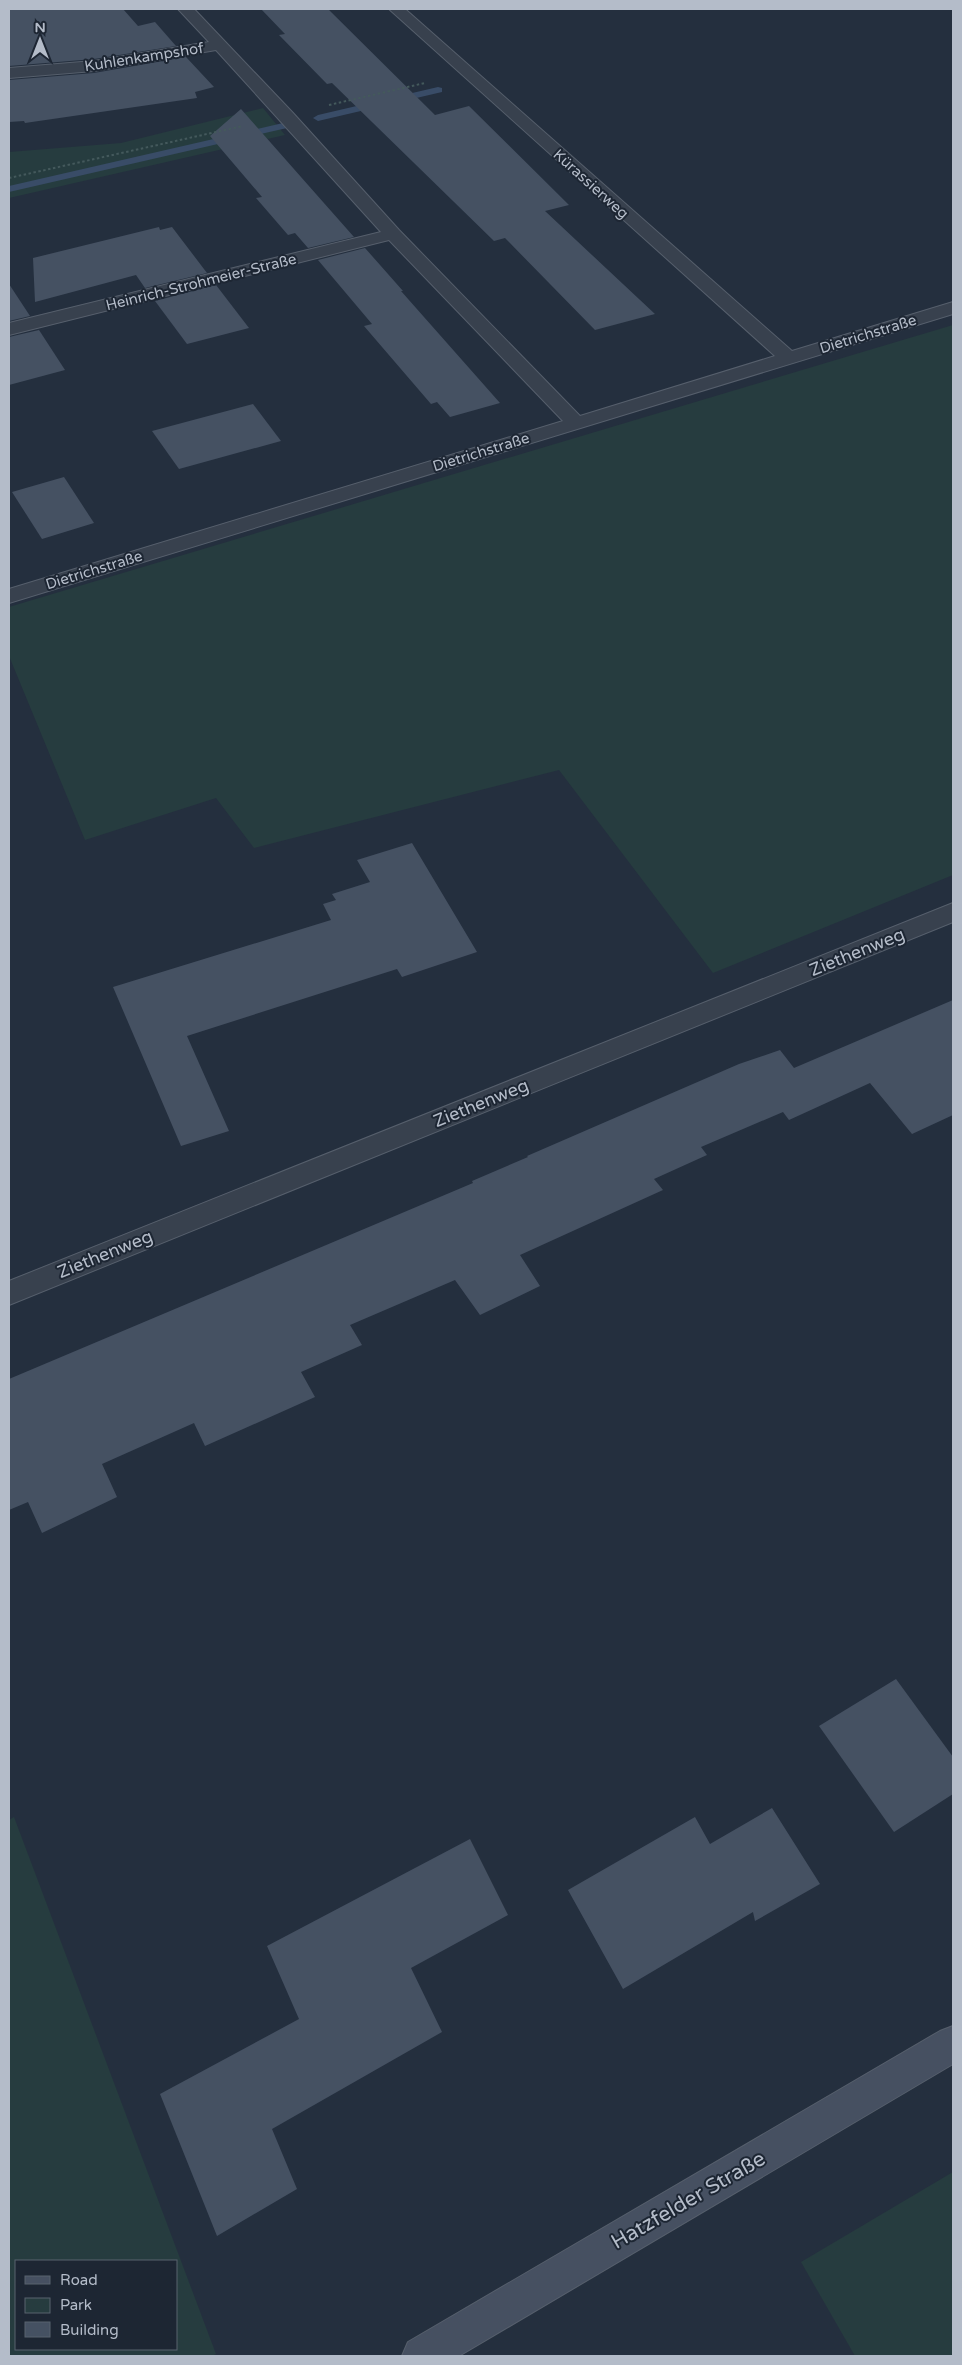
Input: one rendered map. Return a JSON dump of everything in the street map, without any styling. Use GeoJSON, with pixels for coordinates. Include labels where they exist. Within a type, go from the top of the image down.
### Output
{"type":"FeatureCollection","features":[{"type":"Feature","properties":{"kind":"street","name":"Kuhlenkampshof"},"geometry":{"type":"LineString","coordinates":[[186,9],[287,116],[393,234]]}},
{"type":"Feature","properties":{"kind":"street","name":"Kürassierweg"},"geometry":{"type":"LineString","coordinates":[[396,9],[788,358]]}},
{"type":"Feature","properties":{"kind":"street","name":"Kuhlenkampshof"},"geometry":{"type":"LineString","coordinates":[[9,73],[94,66],[219,44]]}},
{"type":"Feature","properties":{"kind":"street","name":"Heinrich-Strohmeier-Straße"},"geometry":{"type":"LineString","coordinates":[[9,329],[393,234]]}},
{"type":"Feature","properties":{"kind":"street"},"geometry":{"type":"LineString","coordinates":[[393,234],[576,423]]}},
{"type":"Feature","properties":{"kind":"street","name":"Dietrichstraße"},"geometry":{"type":"LineString","coordinates":[[9,596],[953,308]]}},
{"type":"Feature","properties":{"kind":"street","name":"Ziethenweg"},"geometry":{"type":"LineString","coordinates":[[9,1293],[831,963],[953,912]]}},
{"type":"Feature","properties":{"kind":"street","name":"Hatzfelder Straße"},"geometry":{"type":"LineString","coordinates":[[422,2356],[953,2044]]}},
{"type":"Feature","properties":{"kind":"green space"},"geometry":{"type":"Polygon","coordinates":[[[263,108],[285,135],[9,198],[9,152],[121,143],[263,108]]]}},
{"type":"Feature","properties":{"kind":"green space"},"geometry":{"type":"Polygon","coordinates":[[[953,325],[953,875],[713,973],[559,770],[254,848],[216,798],[85,840],[9,656],[9,607],[953,325]]]}},
{"type":"Feature","properties":{"kind":"green space"},"geometry":{"type":"Polygon","coordinates":[[[14,1817],[216,2354],[212,2356],[9,2356],[9,1820],[14,1817]]]}},
{"type":"Feature","properties":{"kind":"green space"},"geometry":{"type":"Polygon","coordinates":[[[953,2172],[953,2356],[855,2356],[801,2262],[953,2172]]]}},
{"type":"Feature","properties":{"kind":"building"},"geometry":{"type":"Polygon","coordinates":[[[9,9],[123,9],[138,26],[155,22],[176,46],[94,59],[9,66],[9,9]]]}},
{"type":"Feature","properties":{"kind":"building"},"geometry":{"type":"Polygon","coordinates":[[[261,9],[328,9],[435,115],[469,106],[569,205],[545,211],[655,314],[595,330],[505,238],[494,241],[332,83],[327,84],[279,35],[285,34],[261,9]]]}},
{"type":"Feature","properties":{"kind":"building"},"geometry":{"type":"Polygon","coordinates":[[[186,57],[214,87],[195,92],[197,98],[25,123],[24,121],[9,122],[9,80],[94,73],[186,57]]]}},
{"type":"Feature","properties":{"kind":"building"},"geometry":{"type":"Polygon","coordinates":[[[241,109],[354,237],[308,248],[295,233],[288,235],[256,198],[262,197],[210,136],[241,109]]]}},
{"type":"Feature","properties":{"kind":"building"},"geometry":{"type":"Polygon","coordinates":[[[159,227],[160,230],[172,227],[207,273],[145,288],[136,275],[35,302],[33,258],[159,227]]]}},
{"type":"Feature","properties":{"kind":"building"},"geometry":{"type":"Polygon","coordinates":[[[365,248],[500,403],[450,417],[437,402],[431,404],[364,326],[372,324],[318,260],[365,248]]]}},
{"type":"Feature","properties":{"kind":"building"},"geometry":{"type":"Polygon","coordinates":[[[9,284],[30,316],[9,321],[9,284]]]}},
{"type":"Feature","properties":{"kind":"building"},"geometry":{"type":"Polygon","coordinates":[[[216,285],[249,328],[187,344],[155,301],[216,285]]]}},
{"type":"Feature","properties":{"kind":"building"},"geometry":{"type":"Polygon","coordinates":[[[39,330],[65,370],[9,385],[9,337],[39,330]]]}},
{"type":"Feature","properties":{"kind":"building"},"geometry":{"type":"Polygon","coordinates":[[[253,404],[281,441],[179,469],[152,431],[253,404]]]}},
{"type":"Feature","properties":{"kind":"building"},"geometry":{"type":"Polygon","coordinates":[[[64,477],[94,523],[42,539],[12,492],[64,477]]]}},
{"type":"Feature","properties":{"kind":"building"},"geometry":{"type":"Polygon","coordinates":[[[412,843],[477,952],[402,977],[397,969],[187,1036],[229,1131],[181,1146],[113,987],[331,920],[323,904],[336,900],[332,894],[370,882],[357,860],[412,843]]]}},
{"type":"Feature","properties":{"kind":"building"},"geometry":{"type":"Polygon","coordinates":[[[953,1000],[953,1115],[912,1134],[870,1083],[789,1120],[783,1112],[701,1147],[707,1155],[654,1179],[663,1190],[520,1255],[540,1286],[480,1315],[455,1280],[350,1325],[362,1345],[301,1372],[315,1397],[205,1446],[194,1423],[102,1464],[117,1497],[42,1533],[28,1502],[9,1510],[9,1379],[473,1183],[472,1181],[527,1156],[739,1064],[780,1050],[794,1068],[953,1000]]]}},
{"type":"Feature","properties":{"kind":"building"},"geometry":{"type":"Polygon","coordinates":[[[896,1679],[953,1757],[953,1794],[894,1832],[819,1726],[896,1679]]]}},
{"type":"Feature","properties":{"kind":"building"},"geometry":{"type":"Polygon","coordinates":[[[772,1808],[820,1884],[755,1921],[753,1912],[623,1989],[568,1890],[695,1817],[710,1844],[772,1808]]]}},
{"type":"Feature","properties":{"kind":"building"},"geometry":{"type":"Polygon","coordinates":[[[470,1839],[508,1915],[411,1968],[442,2032],[272,2129],[297,2189],[217,2236],[160,2094],[299,2019],[267,1946],[470,1839]]]}},
{"type":"Feature","properties":{"kind":"waterway"},"geometry":{"type":"LineString","coordinates":[[318,118],[438,90]]}},
{"type":"Feature","properties":{"kind":"waterway"},"geometry":{"type":"LineString","coordinates":[[9,189],[283,126]]}}]}
